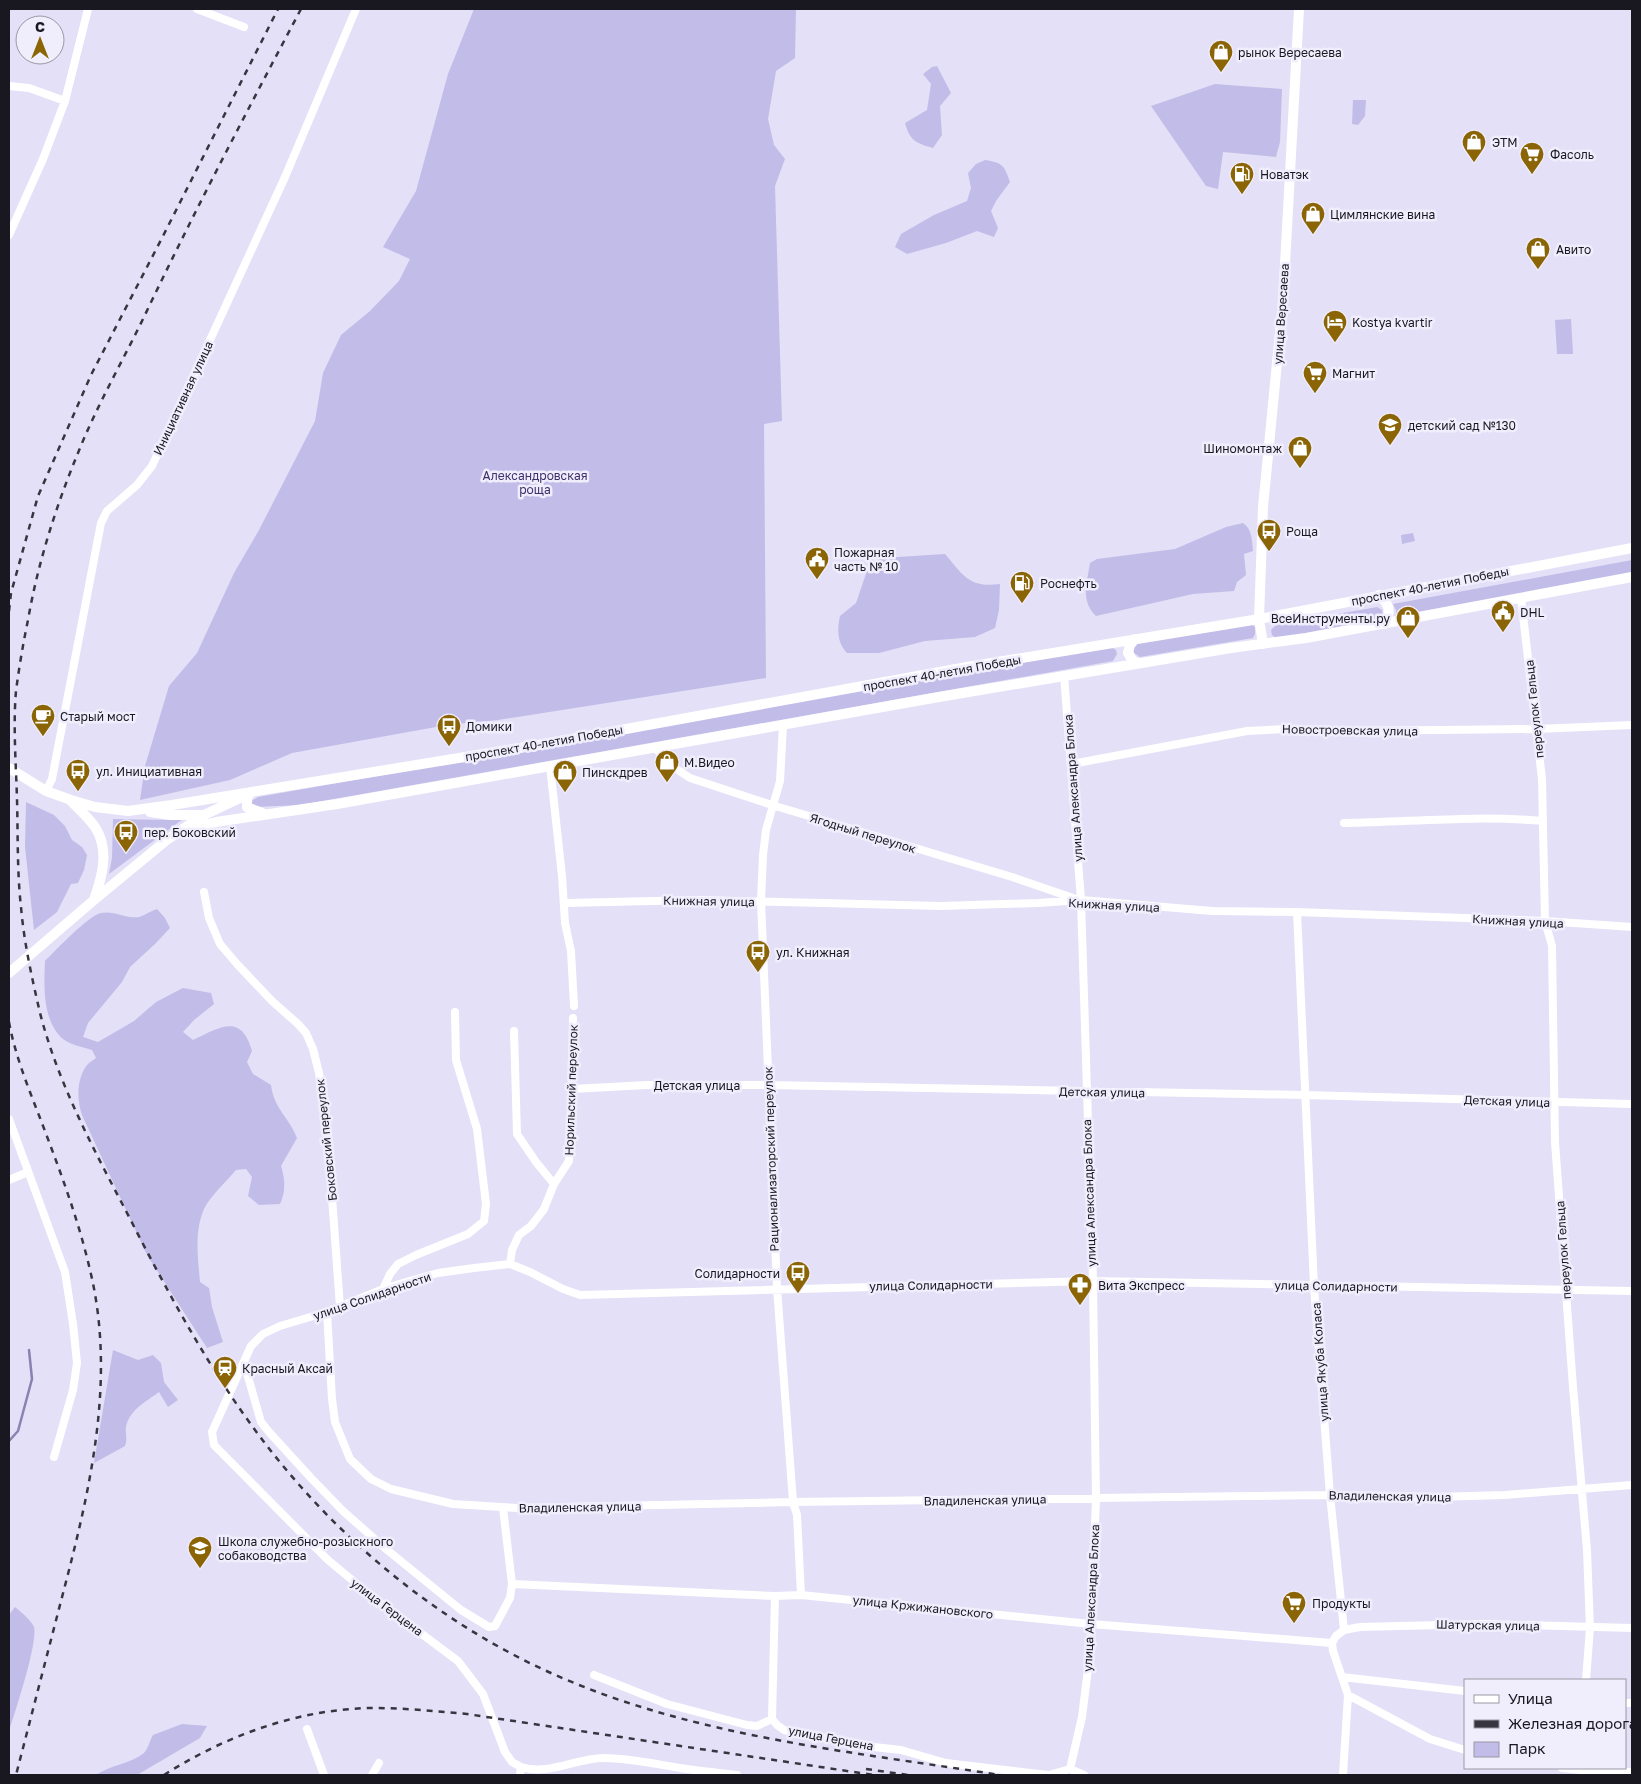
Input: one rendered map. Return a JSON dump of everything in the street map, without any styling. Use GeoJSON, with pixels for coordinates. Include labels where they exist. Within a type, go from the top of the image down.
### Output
{"type":"FeatureCollection","features":[{"type":"Feature","properties":{"kind":"main road","name":"улица Вересаева"},"geometry":{"type":"LineString","coordinates":[[1262,644],[1259,619],[1262,507],[1283,301],[1299,9]]}},
{"type":"Feature","properties":{"kind":"main road","name":"проспект 40-летия Победы"},"geometry":{"type":"LineString","coordinates":[[9,768],[46,791],[71,800],[95,807],[128,811],[139,810],[538,745],[967,668],[1259,619],[1632,548]]}},
{"type":"Feature","properties":{"kind":"main road","name":"проспект 40-летия Победы"},"geometry":{"type":"LineString","coordinates":[[177,832],[216,822],[338,804],[1138,662],[1385,624],[1632,577]]}},
{"type":"Feature","properties":{"kind":"main road"},"geometry":{"type":"LineString","coordinates":[[1379,595],[1390,608],[1385,624]]}},
{"type":"Feature","properties":{"kind":"main road"},"geometry":{"type":"LineString","coordinates":[[1135,639],[1130,645],[1128,653],[1132,661],[1138,662]]}},
{"type":"Feature","properties":{"kind":"main road"},"geometry":{"type":"LineString","coordinates":[[1114,643],[1123,650],[1124,655],[1118,666]]}},
{"type":"Feature","properties":{"kind":"main road","name":"проспект 40-летия Победы"},"geometry":{"type":"LineString","coordinates":[[177,832],[204,815],[251,792]]}},
{"type":"Feature","properties":{"kind":"main road"},"geometry":{"type":"LineString","coordinates":[[251,792],[247,798],[247,807],[262,813]]}},
{"type":"Feature","properties":{"kind":"main road"},"geometry":{"type":"LineString","coordinates":[[71,800],[96,828],[102,847],[104,858],[102,875],[94,900]]}},
{"type":"Feature","properties":{"kind":"main road","name":"проспект 40-летия Победы"},"geometry":{"type":"LineString","coordinates":[[139,810],[170,815],[274,813]]}},
{"type":"Feature","properties":{"kind":"main road"},"geometry":{"type":"LineString","coordinates":[[9,973],[177,832]]}},
{"type":"Feature","properties":{"kind":"street"},"geometry":{"type":"LineString","coordinates":[[9,235],[43,160],[65,101],[88,9]]}},
{"type":"Feature","properties":{"kind":"street"},"geometry":{"type":"LineString","coordinates":[[197,9],[244,27]]}},
{"type":"Feature","properties":{"kind":"street","name":"Инициативная улица"},"geometry":{"type":"LineString","coordinates":[[46,791],[52,779],[87,587],[101,523],[107,511],[137,485],[152,466],[281,185],[356,9]]}},
{"type":"Feature","properties":{"kind":"street"},"geometry":{"type":"LineString","coordinates":[[9,86],[29,88],[65,101]]}},
{"type":"Feature","properties":{"kind":"street","name":"переулок Гельца"},"geometry":{"type":"LineString","coordinates":[[1522,598],[1537,729],[1543,821],[1545,921],[1552,946],[1555,1142],[1583,1490],[1590,1628],[1586,1679]]}},
{"type":"Feature","properties":{"kind":"street","name":"улица Александра Блока"},"geometry":{"type":"LineString","coordinates":[[1064,676],[1072,764],[1080,900],[1093,1281],[1096,1499],[1090,1653],[1082,1717],[1070,1769]]}},
{"type":"Feature","properties":{"kind":"street","name":"Рационализаторский переулок"},"geometry":{"type":"LineString","coordinates":[[783,725],[780,781],[766,830],[761,901],[777,1288],[793,1502],[798,1515],[801,1595]]}},
{"type":"Feature","properties":{"kind":"street","name":"Новостроевская улица"},"geometry":{"type":"LineString","coordinates":[[1072,764],[1260,730],[1286,729],[1350,732],[1537,729],[1632,725]]}},
{"type":"Feature","properties":{"kind":"street","name":"Ягодный переулок"},"geometry":{"type":"LineString","coordinates":[[655,748],[675,768],[690,778],[772,805],[1012,877],[1080,900]]}},
{"type":"Feature","properties":{"kind":"street","name":"Норильский переулок"},"geometry":{"type":"LineString","coordinates":[[550,766],[574,1006]]}},
{"type":"Feature","properties":{"kind":"street"},"geometry":{"type":"LineString","coordinates":[[1344,823],[1484,817],[1543,821]]}},
{"type":"Feature","properties":{"kind":"street","name":"Боковский переулок"},"geometry":{"type":"LineString","coordinates":[[204,892],[209,918],[220,944],[236,964],[272,1001],[298,1024],[306,1033],[314,1049],[326,1115],[340,1307]]}},
{"type":"Feature","properties":{"kind":"street","name":"Книжная улица"},"geometry":{"type":"LineString","coordinates":[[565,903],[698,900],[941,906],[1080,900],[1212,911],[1297,912],[1545,921],[1632,927]]}},
{"type":"Feature","properties":{"kind":"street","name":"улица Якуба Коласа"},"geometry":{"type":"LineString","coordinates":[[1297,912],[1314,1286],[1330,1495],[1344,1630]]}},
{"type":"Feature","properties":{"kind":"street"},"geometry":{"type":"LineString","coordinates":[[383,1289],[390,1274],[398,1264],[468,1234],[484,1221],[486,1204],[477,1129],[456,1060],[454,1012]]}},
{"type":"Feature","properties":{"kind":"street","name":"Норильский переулок"},"geometry":{"type":"LineString","coordinates":[[510,1264],[512,1250],[519,1235],[531,1226],[544,1209],[554,1184],[569,1162],[573,1018]]}},
{"type":"Feature","properties":{"kind":"street"},"geometry":{"type":"LineString","coordinates":[[514,1031],[517,1134],[554,1184]]}},
{"type":"Feature","properties":{"kind":"street","name":"Детская улица"},"geometry":{"type":"LineString","coordinates":[[572,1089],[647,1085],[768,1084],[1632,1104]]}},
{"type":"Feature","properties":{"kind":"street"},"geometry":{"type":"LineString","coordinates":[[9,1119],[65,1272],[77,1363],[73,1390],[54,1457]]}},
{"type":"Feature","properties":{"kind":"street"},"geometry":{"type":"LineString","coordinates":[[9,1180],[28,1172]]}},
{"type":"Feature","properties":{"kind":"street","name":"улица Солидарности"},"geometry":{"type":"LineString","coordinates":[[244,1362],[251,1346],[263,1334],[280,1326],[328,1312],[383,1289],[438,1273],[510,1264],[562,1289],[580,1295],[777,1288],[1093,1281],[1632,1291]]}},
{"type":"Feature","properties":{"kind":"street","name":"Владиленская улица"},"geometry":{"type":"LineString","coordinates":[[328,1312],[334,1422],[350,1459],[371,1479],[391,1489],[453,1504],[503,1508],[1330,1495],[1437,1497],[1505,1495],[1632,1485]]}},
{"type":"Feature","properties":{"kind":"street"},"geometry":{"type":"LineString","coordinates":[[244,1362],[262,1422],[311,1478],[379,1543],[461,1610],[489,1627],[495,1626],[510,1598],[512,1584],[503,1508]]}},
{"type":"Feature","properties":{"kind":"street","name":"улица Герцена"},"geometry":{"type":"LineString","coordinates":[[244,1362],[212,1432],[214,1445],[267,1497],[300,1534],[328,1560],[375,1599],[458,1661],[483,1694],[505,1752],[521,1771]]}},
{"type":"Feature","properties":{"kind":"street","name":"улица Кржижановского"},"geometry":{"type":"LineString","coordinates":[[512,1584],[775,1596],[801,1595],[1091,1624],[1332,1643]]}},
{"type":"Feature","properties":{"kind":"street"},"geometry":{"type":"LineString","coordinates":[[772,1720],[775,1596]]}},
{"type":"Feature","properties":{"kind":"street","name":"Шатурская улица"},"geometry":{"type":"LineString","coordinates":[[1344,1630],[1360,1627],[1482,1624],[1632,1628]]}},
{"type":"Feature","properties":{"kind":"street"},"geometry":{"type":"LineString","coordinates":[[1343,1775],[1348,1694],[1332,1643],[1336,1636],[1344,1630]]}},
{"type":"Feature","properties":{"kind":"street","name":"улица Герцена"},"geometry":{"type":"LineString","coordinates":[[594,1675],[667,1704],[747,1725],[757,1726],[772,1720],[784,1730],[865,1746],[901,1750],[946,1763],[1048,1775],[1070,1769]]}},
{"type":"Feature","properties":{"kind":"street"},"geometry":{"type":"LineString","coordinates":[[1342,1677],[1464,1690]]}},
{"type":"Feature","properties":{"kind":"street"},"geometry":{"type":"LineString","coordinates":[[1348,1694],[1430,1739],[1464,1750]]}},
{"type":"Feature","properties":{"kind":"street"},"geometry":{"type":"LineString","coordinates":[[307,1729],[324,1775]]}},
{"type":"Feature","properties":{"kind":"street"},"geometry":{"type":"LineString","coordinates":[[521,1771],[554,1768],[580,1761],[602,1758],[629,1759],[737,1775]]}},
{"type":"Feature","properties":{"kind":"street"},"geometry":{"type":"LineString","coordinates":[[372,1775],[379,1763]]}},
{"type":"Feature","properties":{"kind":"street"},"geometry":{"type":"LineString","coordinates":[[1070,1769],[1084,1775]]}},
{"type":"Feature","properties":{"kind":"street"},"geometry":{"type":"LineString","coordinates":[[1576,1769],[1598,1772],[1632,1772]]}},
{"type":"Feature","properties":{"kind":"green space","name":"Александровская роща"},"geometry":{"type":"Polygon","coordinates":[[[474,9],[796,9],[795,58],[776,71],[768,119],[774,145],[785,159],[775,186],[782,421],[764,424],[766,678],[498,720],[447,725],[292,753],[230,780],[140,800],[145,766],[169,686],[197,653],[234,573],[259,530],[315,421],[323,373],[341,335],[370,311],[399,281],[410,259],[383,247],[416,191],[448,74],[474,9]]]}},
{"type":"Feature","properties":{"kind":"green space"},"geometry":{"type":"Polygon","coordinates":[[[937,66],[951,93],[940,106],[942,135],[933,148],[922,145],[914,140],[909,134],[905,123],[927,110],[931,84],[923,74],[932,67],[937,66]]]}},
{"type":"Feature","properties":{"kind":"green space"},"geometry":{"type":"Polygon","coordinates":[[[1215,84],[1282,89],[1280,142],[1276,157],[1223,152],[1218,189],[1206,186],[1151,106],[1215,84]]]}},
{"type":"Feature","properties":{"kind":"green space"},"geometry":{"type":"Polygon","coordinates":[[[1353,100],[1366,100],[1365,116],[1358,125],[1352,124],[1353,100]]]}},
{"type":"Feature","properties":{"kind":"green space"},"geometry":{"type":"Polygon","coordinates":[[[985,160],[996,162],[1002,166],[1010,182],[991,211],[998,228],[994,237],[977,231],[946,243],[907,254],[895,247],[901,234],[934,215],[967,201],[971,188],[968,173],[976,164],[985,160]]]}},
{"type":"Feature","properties":{"kind":"green space"},"geometry":{"type":"Polygon","coordinates":[[[1571,319],[1573,354],[1557,354],[1555,320],[1571,319]]]}},
{"type":"Feature","properties":{"kind":"green space"},"geometry":{"type":"Polygon","coordinates":[[[1243,523],[1250,532],[1253,551],[1244,554],[1246,575],[1237,582],[1234,591],[1193,594],[1096,616],[1091,610],[1086,597],[1086,584],[1090,563],[1097,559],[1175,549],[1226,527],[1243,523]]]}},
{"type":"Feature","properties":{"kind":"green space"},"geometry":{"type":"Polygon","coordinates":[[[1413,533],[1415,541],[1402,544],[1401,535],[1413,533]]]}},
{"type":"Feature","properties":{"kind":"green space"},"geometry":{"type":"Polygon","coordinates":[[[945,554],[968,579],[981,584],[1000,584],[999,610],[995,628],[975,637],[925,641],[879,653],[847,653],[841,645],[839,636],[840,616],[856,603],[869,565],[882,558],[945,554]]]}},
{"type":"Feature","properties":{"kind":"green space"},"geometry":{"type":"Polygon","coordinates":[[[1632,560],[1632,575],[1396,618],[1396,610],[1393,604],[1632,560]]]}},
{"type":"Feature","properties":{"kind":"green space"},"geometry":{"type":"Polygon","coordinates":[[[1377,607],[1382,610],[1383,617],[1375,622],[1277,639],[1272,635],[1271,630],[1276,625],[1377,607]]]}},
{"type":"Feature","properties":{"kind":"green space"},"geometry":{"type":"Polygon","coordinates":[[[1251,624],[1255,627],[1253,638],[1140,657],[1134,653],[1133,649],[1138,643],[1251,624]]]}},
{"type":"Feature","properties":{"kind":"green space"},"geometry":{"type":"Polygon","coordinates":[[[1111,647],[1116,650],[1117,654],[1113,661],[300,805],[255,807],[251,804],[258,797],[1111,647]]]}},
{"type":"Feature","properties":{"kind":"green space"},"geometry":{"type":"Polygon","coordinates":[[[26,802],[54,815],[65,826],[72,840],[82,847],[87,855],[84,870],[78,883],[71,884],[57,912],[34,930],[25,847],[26,802]]]}},
{"type":"Feature","properties":{"kind":"green space"},"geometry":{"type":"Polygon","coordinates":[[[113,819],[183,819],[109,874],[112,858],[113,819]]]}},
{"type":"Feature","properties":{"kind":"green space"},"geometry":{"type":"Polygon","coordinates":[[[157,909],[165,918],[170,928],[130,967],[122,982],[88,1023],[83,1037],[98,1042],[134,1021],[156,1002],[183,988],[211,993],[214,1004],[194,1020],[183,1032],[193,1040],[228,1026],[242,1031],[252,1051],[247,1062],[253,1074],[271,1085],[278,1107],[297,1138],[281,1166],[284,1185],[280,1204],[259,1205],[248,1196],[252,1177],[246,1169],[236,1170],[204,1209],[198,1236],[200,1282],[209,1288],[212,1307],[223,1342],[207,1348],[147,1255],[82,1115],[78,1097],[79,1083],[87,1065],[96,1058],[92,1050],[69,1043],[63,1039],[51,1023],[46,1002],[45,961],[81,926],[101,913],[106,912],[139,917],[157,909]]]}},
{"type":"Feature","properties":{"kind":"green space"},"geometry":{"type":"Polygon","coordinates":[[[113,1350],[138,1360],[153,1355],[161,1363],[164,1382],[178,1400],[168,1407],[159,1392],[144,1403],[128,1421],[125,1446],[94,1463],[113,1350]]]}},
{"type":"Feature","properties":{"kind":"green space"},"geometry":{"type":"Polygon","coordinates":[[[15,1607],[33,1624],[34,1635],[25,1678],[9,1731],[9,1615],[15,1607]]]}},
{"type":"Feature","properties":{"kind":"green space"},"geometry":{"type":"Polygon","coordinates":[[[182,1724],[207,1726],[200,1738],[137,1775],[96,1775],[138,1757],[144,1753],[153,1735],[182,1724]]]}},
{"type":"Feature","properties":{"kind":"waterway"},"geometry":{"type":"LineString","coordinates":[[9,1441],[18,1431],[32,1379],[29,1350]]}},
{"type":"Feature","properties":{"kind":"railway"},"geometry":{"type":"LineString","coordinates":[[9,611],[11,593],[38,496],[91,375],[278,9]]}},
{"type":"Feature","properties":{"kind":"railway"},"geometry":{"type":"LineString","coordinates":[[301,9],[240,124],[94,415],[64,490],[37,576],[21,656],[15,704],[18,867],[22,920],[29,960],[40,1013],[56,1065],[77,1115],[141,1240],[172,1299],[223,1384],[261,1438],[315,1502],[344,1532],[408,1587],[442,1612],[514,1655],[571,1682],[630,1703],[690,1721],[751,1735],[1000,1775]]}},
{"type":"Feature","properties":{"kind":"railway"},"geometry":{"type":"LineString","coordinates":[[9,1022],[22,1071],[68,1193],[80,1231],[98,1312],[101,1354],[100,1395],[90,1479],[16,1775]]}},
{"type":"Feature","properties":{"kind":"railway"},"geometry":{"type":"LineString","coordinates":[[164,1775],[212,1748],[263,1727],[317,1713],[372,1708],[467,1714],[874,1775]]}},
{"type":"Feature","properties":{"kind":"railway"},"geometry":{"type":"LineString","coordinates":[[866,1769],[908,1775]]}},
{"type":"Feature","properties":{"kind":"place","name":"рынок Вересаева"},"geometry":{"type":"Point","coordinates":[1221,73]}},
{"type":"Feature","properties":{"kind":"place","name":"ЭТМ"},"geometry":{"type":"Point","coordinates":[1474,163]}},
{"type":"Feature","properties":{"kind":"place","name":"Фасоль"},"geometry":{"type":"Point","coordinates":[1532,175]}},
{"type":"Feature","properties":{"kind":"place","name":"Новатэк"},"geometry":{"type":"Point","coordinates":[1242,195]}},
{"type":"Feature","properties":{"kind":"place","name":"Цимлянские вина"},"geometry":{"type":"Point","coordinates":[1313,235]}},
{"type":"Feature","properties":{"kind":"place","name":"Авито"},"geometry":{"type":"Point","coordinates":[1538,270]}},
{"type":"Feature","properties":{"kind":"place","name":"Kostya kvartir"},"geometry":{"type":"Point","coordinates":[1335,343]}},
{"type":"Feature","properties":{"kind":"place","name":"Магнит"},"geometry":{"type":"Point","coordinates":[1315,394]}},
{"type":"Feature","properties":{"kind":"place","name":"детский сад №130"},"geometry":{"type":"Point","coordinates":[1390,446]}},
{"type":"Feature","properties":{"kind":"place","name":"Шиномонтаж"},"geometry":{"type":"Point","coordinates":[1300,469]}},
{"type":"Feature","properties":{"kind":"place","name":"Роща"},"geometry":{"type":"Point","coordinates":[1269,552]}},
{"type":"Feature","properties":{"kind":"place","name":"Пожарная часть № 10"},"geometry":{"type":"Point","coordinates":[817,580]}},
{"type":"Feature","properties":{"kind":"place","name":"Роснефть"},"geometry":{"type":"Point","coordinates":[1022,604]}},
{"type":"Feature","properties":{"kind":"place","name":"DHL"},"geometry":{"type":"Point","coordinates":[1503,633]}},
{"type":"Feature","properties":{"kind":"place","name":"ВсеИнструменты.ру"},"geometry":{"type":"Point","coordinates":[1408,639]}},
{"type":"Feature","properties":{"kind":"place","name":"Старый мост"},"geometry":{"type":"Point","coordinates":[43,737]}},
{"type":"Feature","properties":{"kind":"place","name":"Домики"},"geometry":{"type":"Point","coordinates":[449,747]}},
{"type":"Feature","properties":{"kind":"place","name":"М.Видео"},"geometry":{"type":"Point","coordinates":[667,783]}},
{"type":"Feature","properties":{"kind":"place","name":"ул. Инициативная"},"geometry":{"type":"Point","coordinates":[78,792]}},
{"type":"Feature","properties":{"kind":"place","name":"Пинскдрев"},"geometry":{"type":"Point","coordinates":[565,793]}},
{"type":"Feature","properties":{"kind":"place","name":"пер. Боковский"},"geometry":{"type":"Point","coordinates":[126,853]}},
{"type":"Feature","properties":{"kind":"place","name":"ул. Книжная"},"geometry":{"type":"Point","coordinates":[758,973]}},
{"type":"Feature","properties":{"kind":"place","name":"Солидарности"},"geometry":{"type":"Point","coordinates":[798,1294]}},
{"type":"Feature","properties":{"kind":"place","name":"Вита Экспресс"},"geometry":{"type":"Point","coordinates":[1080,1306]}},
{"type":"Feature","properties":{"kind":"place","name":"Красный Аксай"},"geometry":{"type":"Point","coordinates":[225,1389]}},
{"type":"Feature","properties":{"kind":"place","name":"Школа служебно-розыскного собаководства"},"geometry":{"type":"Point","coordinates":[200,1569]}},
{"type":"Feature","properties":{"kind":"place","name":"Продукты"},"geometry":{"type":"Point","coordinates":[1294,1624]}}]}
